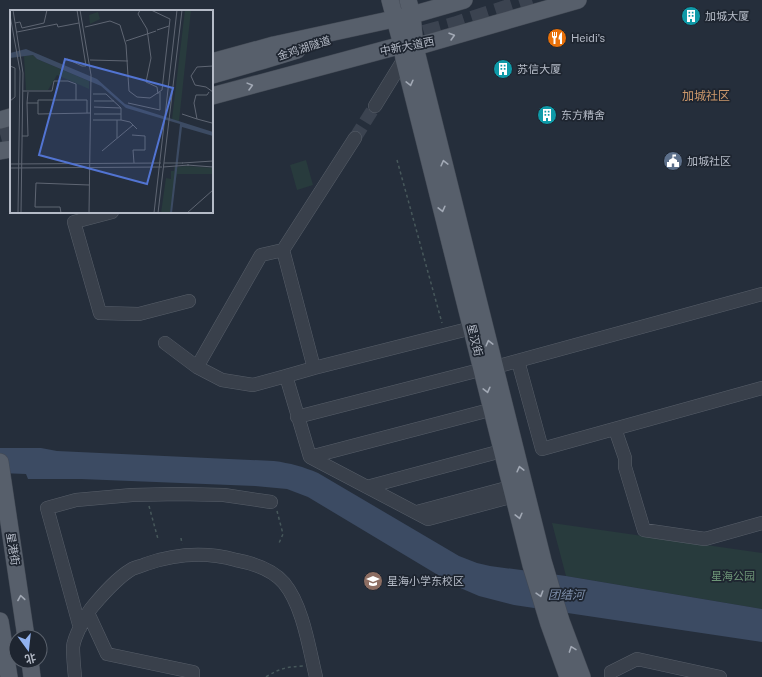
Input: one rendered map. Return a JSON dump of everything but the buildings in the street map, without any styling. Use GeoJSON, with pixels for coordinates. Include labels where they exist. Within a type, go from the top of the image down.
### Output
{"type":"FeatureCollection","features":[{"type":"Feature","properties":{"kind":"main road","name":"星汉街"},"geometry":{"type":"LineString","coordinates":[[390,0],[394,18],[407,50],[495,367],[537,563],[555,622],[568,677]]}},
{"type":"Feature","properties":{"kind":"main road"},"geometry":{"type":"LineString","coordinates":[[213,62],[274,45],[394,18],[410,7],[464,0]]}},
{"type":"Feature","properties":{"kind":"main road","name":"中新大道西"},"geometry":{"type":"LineString","coordinates":[[213,96],[407,50],[578,0]]}},
{"type":"Feature","properties":{"kind":"main road","name":"星汉街"},"geometry":{"type":"LineString","coordinates":[[410,7],[407,50],[472,328],[508,493],[537,563]]}},
{"type":"Feature","properties":{"kind":"main road","name":"金鸡湖隧道"},"geometry":{"type":"LineString","coordinates":[[213,75],[264,60],[394,18]]}},
{"type":"Feature","properties":{"kind":"main road"},"geometry":{"type":"LineString","coordinates":[[0,120],[10,116]]}},
{"type":"Feature","properties":{"kind":"main road"},"geometry":{"type":"LineString","coordinates":[[0,151],[10,149]]}},
{"type":"Feature","properties":{"kind":"main road","name":"星港街"},"geometry":{"type":"LineString","coordinates":[[0,462],[25,629]]}},
{"type":"Feature","properties":{"kind":"main road"},"geometry":{"type":"LineString","coordinates":[[0,621],[9,677]]}},
{"type":"Feature","properties":{"kind":"main road","name":"星汉街"},"geometry":{"type":"LineString","coordinates":[[555,622],[582,677]]}},
{"type":"Feature","properties":{"kind":"street"},"geometry":{"type":"LineString","coordinates":[[375,106],[407,50]]}},
{"type":"Feature","properties":{"kind":"street"},"geometry":{"type":"LineString","coordinates":[[197,366],[261,256],[283,250],[355,138]]}},
{"type":"Feature","properties":{"kind":"street"},"geometry":{"type":"LineString","coordinates":[[108,213],[74,222],[100,313],[139,314],[189,301]]}},
{"type":"Feature","properties":{"kind":"street"},"geometry":{"type":"LineString","coordinates":[[283,250],[314,368]]}},
{"type":"Feature","properties":{"kind":"street"},"geometry":{"type":"LineString","coordinates":[[495,367],[762,294]]}},
{"type":"Feature","properties":{"kind":"street"},"geometry":{"type":"LineString","coordinates":[[165,343],[197,366],[222,380],[254,384],[472,328]]}},
{"type":"Feature","properties":{"kind":"street"},"geometry":{"type":"LineString","coordinates":[[518,361],[542,449],[762,388]]}},
{"type":"Feature","properties":{"kind":"street"},"geometry":{"type":"LineString","coordinates":[[298,417],[472,372]]}},
{"type":"Feature","properties":{"kind":"street"},"geometry":{"type":"LineString","coordinates":[[286,376],[310,457],[428,519],[508,493]]}},
{"type":"Feature","properties":{"kind":"street"},"geometry":{"type":"LineString","coordinates":[[310,457],[482,412]]}},
{"type":"Feature","properties":{"kind":"street"},"geometry":{"type":"LineString","coordinates":[[615,429],[625,458],[625,467],[644,530],[705,539],[762,522]]}},
{"type":"Feature","properties":{"kind":"street"},"geometry":{"type":"LineString","coordinates":[[368,487],[494,453]]}},
{"type":"Feature","properties":{"kind":"street"},"geometry":{"type":"LineString","coordinates":[[80,628],[47,508],[76,500],[179,494],[224,495],[271,502]]}},
{"type":"Feature","properties":{"kind":"street"},"geometry":{"type":"LineString","coordinates":[[76,677],[73,646],[88,613],[102,594],[133,569],[157,560],[183,556],[204,555],[248,562],[270,572],[285,584],[298,607],[315,671]]}},
{"type":"Feature","properties":{"kind":"street"},"geometry":{"type":"LineString","coordinates":[[88,613],[107,654],[193,672],[193,677]]}},
{"type":"Feature","properties":{"kind":"street"},"geometry":{"type":"LineString","coordinates":[[611,677],[611,672],[637,659],[720,677]]}},
{"type":"Feature","properties":{"kind":"path"},"geometry":{"type":"LineString","coordinates":[[397,160],[445,335]]}},
{"type":"Feature","properties":{"kind":"path"},"geometry":{"type":"LineString","coordinates":[[145,495],[158,539]]}},
{"type":"Feature","properties":{"kind":"path"},"geometry":{"type":"LineString","coordinates":[[271,502],[276,507],[283,534],[279,543]]}},
{"type":"Feature","properties":{"kind":"path"},"geometry":{"type":"LineString","coordinates":[[266,677],[277,670],[291,667],[315,671]]}},
{"type":"Feature","properties":{"kind":"green space"},"geometry":{"type":"Polygon","coordinates":[[[306,160],[313,185],[297,190],[290,165],[306,160]]]}},
{"type":"Feature","properties":{"kind":"green space","name":"星海公园"},"geometry":{"type":"Polygon","coordinates":[[[552,523],[762,553],[762,609],[566,576],[552,523]]]}},
{"type":"Feature","properties":{"kind":"water","name":"团结河"},"geometry":{"type":"Polygon","coordinates":[[[0,448],[41,448],[57,451],[274,461],[291,464],[318,473],[459,556],[477,563],[566,576],[762,609],[762,642],[514,605],[479,596],[458,587],[308,497],[287,489],[255,486],[81,479],[28,479],[26,474],[0,473],[0,448]]]}},
{"type":"Feature","properties":{"kind":"tunnel"},"geometry":{"type":"LineString","coordinates":[[400,40],[455,25],[532,0]]}},
{"type":"Feature","properties":{"kind":"tunnel"},"geometry":{"type":"LineString","coordinates":[[355,138],[375,106]]}},
{"type":"Feature","properties":{"kind":"tunnel"},"geometry":{"type":"LineString","coordinates":[[0,134],[10,131]]}},
{"type":"Feature","properties":{"kind":"place","name":"加城大厦"},"geometry":{"type":"Point","coordinates":[691,16]}},
{"type":"Feature","properties":{"kind":"place","name":"Heidi's"},"geometry":{"type":"Point","coordinates":[557,38]}},
{"type":"Feature","properties":{"kind":"place","name":"苏信大厦"},"geometry":{"type":"Point","coordinates":[503,69]}},
{"type":"Feature","properties":{"kind":"place","name":"东方精舍"},"geometry":{"type":"Point","coordinates":[547,115]}},
{"type":"Feature","properties":{"kind":"place","name":"加城社区"},"geometry":{"type":"Point","coordinates":[673,161]}},
{"type":"Feature","properties":{"kind":"place","name":"星海小学东校区"},"geometry":{"type":"Point","coordinates":[373,581]}},
{"type":"Feature","properties":{"kind":"district","name":"加城社区"},"geometry":{"type":"Point","coordinates":[706,96]}}]}
